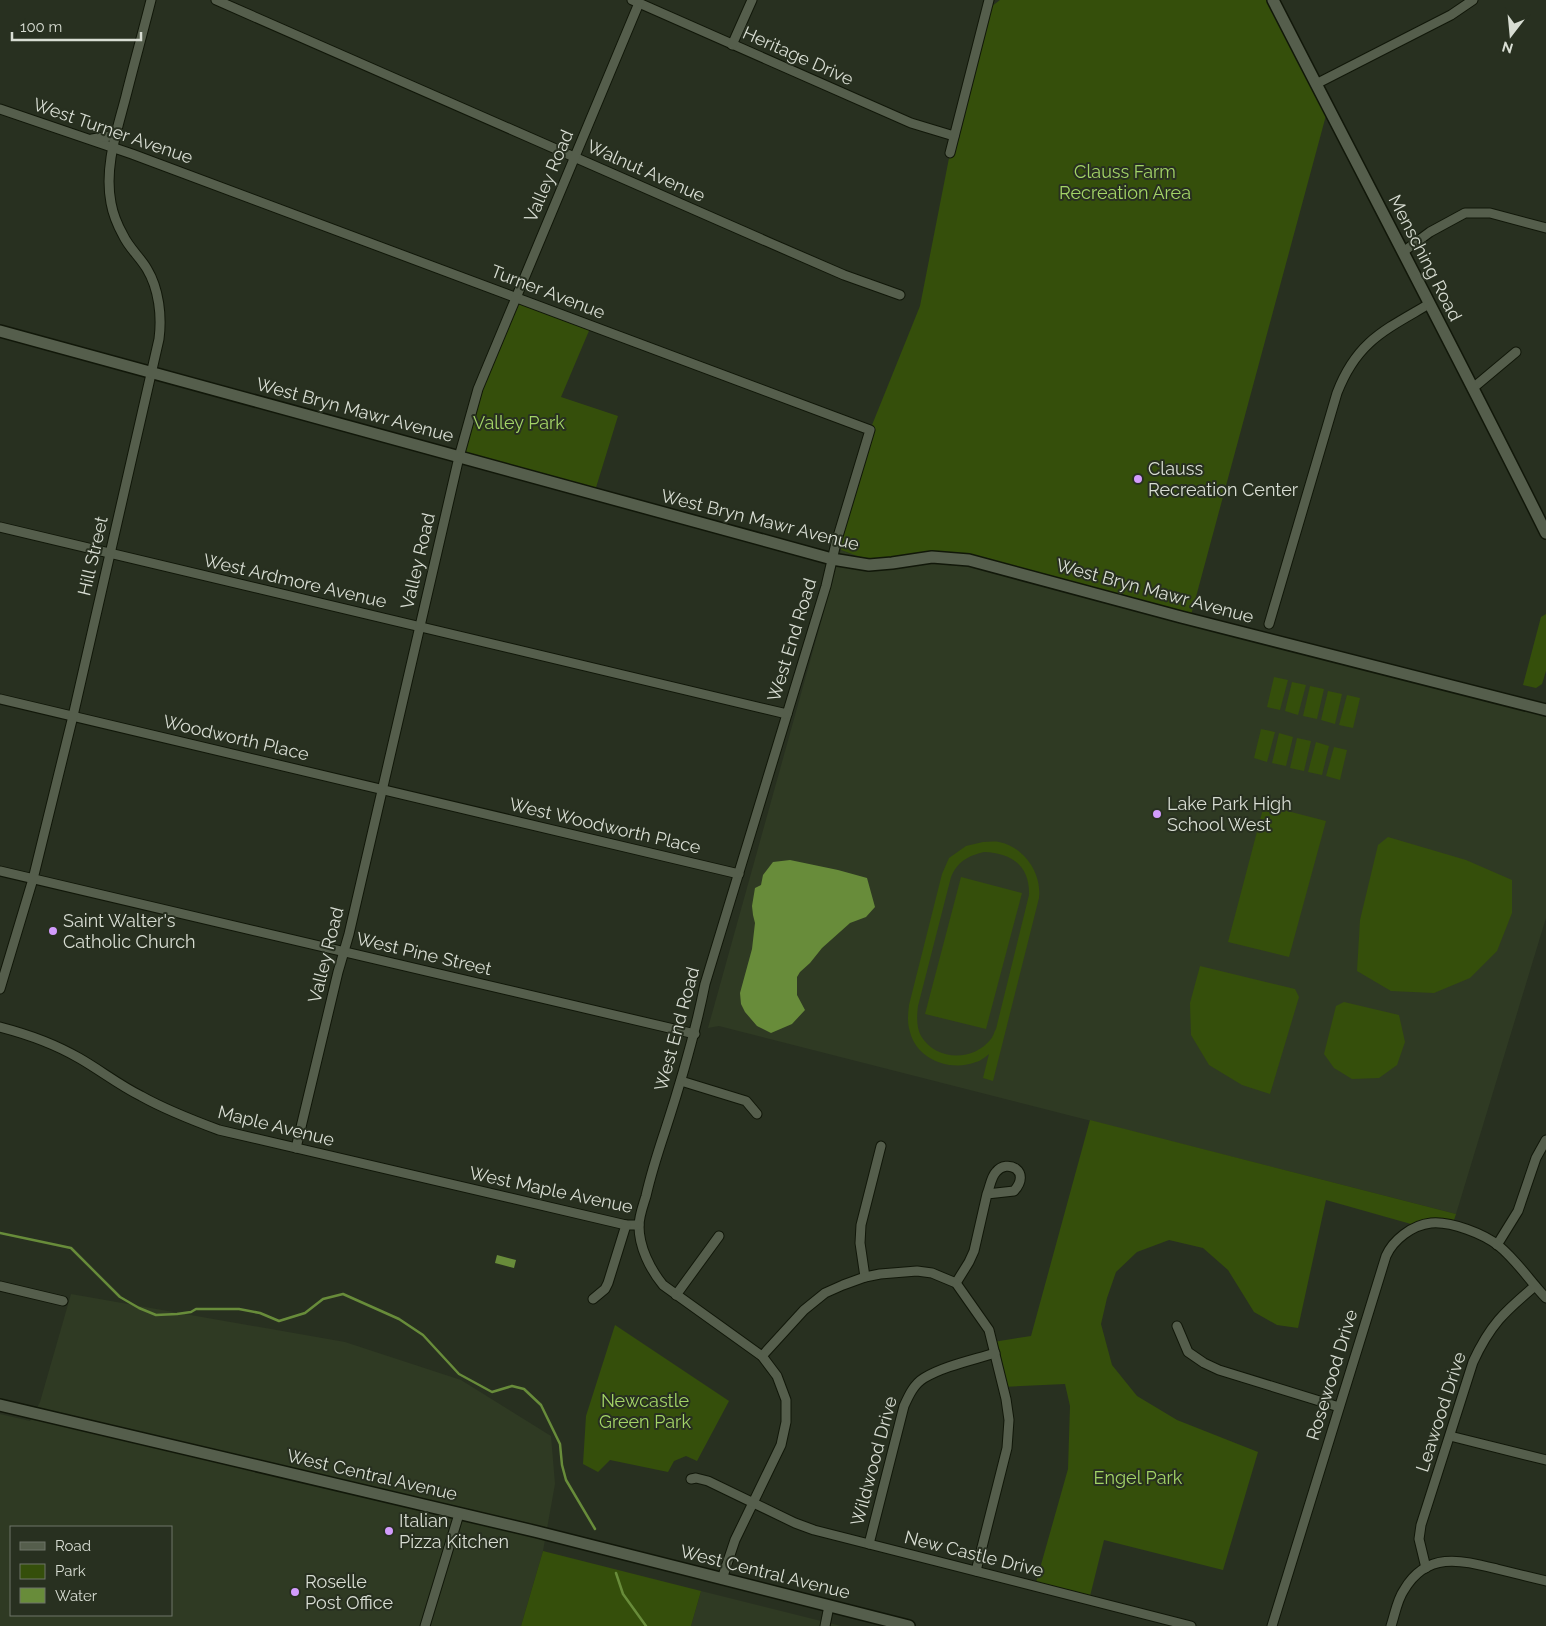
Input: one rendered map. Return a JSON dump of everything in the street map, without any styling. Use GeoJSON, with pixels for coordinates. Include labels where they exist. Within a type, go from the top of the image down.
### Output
{"type":"FeatureCollection","features":[{"type":"Feature","properties":{"kind":"street","name":"Hill Street"},"geometry":{"type":"LineString","coordinates":[[0,989],[33,878],[73,716],[152,372],[160,328],[159,305],[148,270],[123,236],[113,210],[108,186],[113,148],[151,0]]}},
{"type":"Feature","properties":{"kind":"street","name":"Walnut Avenue"},"geometry":{"type":"LineString","coordinates":[[216,0],[844,275],[900,295]]}},
{"type":"Feature","properties":{"kind":"street"},"geometry":{"type":"LineString","coordinates":[[732,45],[752,0]]}},
{"type":"Feature","properties":{"kind":"street"},"geometry":{"type":"LineString","coordinates":[[950,153],[989,0]]}},
{"type":"Feature","properties":{"kind":"street","name":"Mensching Road"},"geometry":{"type":"LineString","coordinates":[[1273,0],[1474,388],[1546,533]]}},
{"type":"Feature","properties":{"kind":"street"},"geometry":{"type":"LineString","coordinates":[[1316,84],[1451,15],[1473,0]]}},
{"type":"Feature","properties":{"kind":"street","name":"Valley Road"},"geometry":{"type":"LineString","coordinates":[[296,1148],[344,952],[459,457],[478,389],[574,158],[635,2]]}},
{"type":"Feature","properties":{"kind":"street","name":"Heritage Drive"},"geometry":{"type":"LineString","coordinates":[[635,2],[911,123],[954,136]]}},
{"type":"Feature","properties":{"kind":"street","name":"West Turner Avenue"},"geometry":{"type":"LineString","coordinates":[[0,109],[214,185]]}},
{"type":"Feature","properties":{"kind":"street"},"geometry":{"type":"LineString","coordinates":[[89,140],[116,136]]}},
{"type":"Feature","properties":{"kind":"street","name":"Turner Avenue"},"geometry":{"type":"LineString","coordinates":[[214,185],[870,430]]}},
{"type":"Feature","properties":{"kind":"street"},"geometry":{"type":"LineString","coordinates":[[1403,252],[1430,232],[1465,213],[1490,213],[1546,228]]}},
{"type":"Feature","properties":{"kind":"street"},"geometry":{"type":"LineString","coordinates":[[1269,624],[1337,393],[1344,375],[1358,354],[1373,339],[1429,304]]}},
{"type":"Feature","properties":{"kind":"street","name":"West Bryn Mawr Avenue"},"geometry":{"type":"LineString","coordinates":[[0,331],[832,559],[869,565],[932,557],[969,560],[1181,617],[1546,710]]}},
{"type":"Feature","properties":{"kind":"street"},"geometry":{"type":"LineString","coordinates":[[1474,388],[1516,352]]}},
{"type":"Feature","properties":{"kind":"street","name":"West End Road"},"geometry":{"type":"LineString","coordinates":[[722,1579],[735,1540],[781,1446],[787,1415],[786,1400],[772,1368],[762,1356],[663,1284],[652,1270],[643,1245],[639,1225],[652,1172],[695,1034],[705,984],[826,586],[832,559],[870,430]]}},
{"type":"Feature","properties":{"kind":"street","name":"West Ardmore Avenue"},"geometry":{"type":"LineString","coordinates":[[0,527],[787,714]]}},
{"type":"Feature","properties":{"kind":"street","name":"Woodworth Place"},"geometry":{"type":"LineString","coordinates":[[0,699],[464,809]]}},
{"type":"Feature","properties":{"kind":"street","name":"West Woodworth Place"},"geometry":{"type":"LineString","coordinates":[[464,809],[739,874]]}},
{"type":"Feature","properties":{"kind":"street","name":"West Pine Street"},"geometry":{"type":"LineString","coordinates":[[0,871],[695,1034]]}},
{"type":"Feature","properties":{"kind":"street","name":"Maple Avenue"},"geometry":{"type":"LineString","coordinates":[[0,1027],[29,1035],[64,1050],[140,1096],[181,1117],[219,1130],[455,1186]]}},
{"type":"Feature","properties":{"kind":"street"},"geometry":{"type":"LineString","coordinates":[[681,1081],[746,1101],[757,1114]]}},
{"type":"Feature","properties":{"kind":"street"},"geometry":{"type":"LineString","coordinates":[[1497,1245],[1518,1211],[1536,1158],[1546,1140]]}},
{"type":"Feature","properties":{"kind":"street"},"geometry":{"type":"LineString","coordinates":[[865,1277],[860,1243],[861,1225],[880,1146]]}},
{"type":"Feature","properties":{"kind":"street","name":"West Maple Avenue"},"geometry":{"type":"LineString","coordinates":[[455,1186],[626,1225],[639,1225]]}},
{"type":"Feature","properties":{"kind":"street"},"geometry":{"type":"LineString","coordinates":[[956,1283],[974,1251],[987,1194]]}},
{"type":"Feature","properties":{"kind":"street","name":"Rosewood Drive"},"geometry":{"type":"LineString","coordinates":[[1272,1626],[1386,1256],[1395,1242],[1418,1226],[1431,1223],[1446,1224],[1478,1233],[1497,1245],[1514,1260],[1546,1298]]}},
{"type":"Feature","properties":{"kind":"street"},"geometry":{"type":"LineString","coordinates":[[593,1299],[605,1289],[608,1283],[626,1225]]}},
{"type":"Feature","properties":{"kind":"street"},"geometry":{"type":"LineString","coordinates":[[676,1294],[720,1236]]}},
{"type":"Feature","properties":{"kind":"street"},"geometry":{"type":"LineString","coordinates":[[762,1356],[804,1310],[826,1293],[865,1277],[917,1271],[932,1273],[956,1283],[989,1330],[1006,1399],[1009,1431],[1007,1448],[976,1571]]}},
{"type":"Feature","properties":{"kind":"street"},"geometry":{"type":"LineString","coordinates":[[0,1286],[63,1301]]}},
{"type":"Feature","properties":{"kind":"street","name":"Leawood Drive"},"geometry":{"type":"LineString","coordinates":[[1426,1568],[1419,1539],[1421,1525],[1473,1362],[1482,1342],[1496,1322],[1535,1286]]}},
{"type":"Feature","properties":{"kind":"street"},"geometry":{"type":"LineString","coordinates":[[1177,1326],[1188,1352],[1204,1363],[1219,1370],[1339,1407]]}},
{"type":"Feature","properties":{"kind":"street","name":"Wildwood Drive"},"geometry":{"type":"LineString","coordinates":[[869,1544],[904,1406],[911,1391],[924,1378],[995,1353]]}},
{"type":"Feature","properties":{"kind":"street","name":"West Central Avenue"},"geometry":{"type":"LineString","coordinates":[[0,1405],[459,1514],[909,1626]]}},
{"type":"Feature","properties":{"kind":"street"},"geometry":{"type":"LineString","coordinates":[[1450,1436],[1546,1460]]}},
{"type":"Feature","properties":{"kind":"street","name":"New Castle Drive"},"geometry":{"type":"LineString","coordinates":[[691,1479],[696,1478],[708,1482],[795,1524],[814,1530],[1191,1626]]}},
{"type":"Feature","properties":{"kind":"street"},"geometry":{"type":"LineString","coordinates":[[425,1626],[459,1514]]}},
{"type":"Feature","properties":{"kind":"street"},"geometry":{"type":"LineString","coordinates":[[1391,1626],[1404,1590],[1412,1579],[1426,1568],[1450,1560],[1458,1560],[1546,1581]]}},
{"type":"Feature","properties":{"kind":"street"},"geometry":{"type":"LineString","coordinates":[[825,1626],[829,1606]]}},
{"type":"Feature","properties":{"kind":"shaded area","name":"Lake Park High School West"},"geometry":{"type":"Polygon","coordinates":[[[841,550],[851,554],[969,560],[1546,709],[1546,918],[1456,1214],[719,1026],[708,1028],[841,550]]]}},
{"type":"Feature","properties":{"kind":"shaded area"},"geometry":{"type":"Polygon","coordinates":[[[71,1294],[345,1342],[461,1380],[551,1436],[555,1484],[543,1551],[521,1626],[0,1626],[0,1414],[30,1421],[40,1402],[71,1294]]]}},
{"type":"Feature","properties":{"kind":"shaded area"},"geometry":{"type":"Polygon","coordinates":[[[701,1591],[841,1626],[691,1626],[701,1591]]]}},
{"type":"Feature","properties":{"kind":"green space","name":"Clauss Farm Recreation Area"},"geometry":{"type":"Polygon","coordinates":[[[1000,0],[1274,0],[1328,108],[1190,619],[969,560],[892,563],[860,557],[841,550],[841,541],[870,430],[920,306],[950,153],[987,10],[1000,0]]]}},
{"type":"Feature","properties":{"kind":"green space","name":"Valley Park"},"geometry":{"type":"Polygon","coordinates":[[[516,298],[591,326],[561,397],[618,416],[594,494],[459,457],[465,434],[516,298]]]}},
{"type":"Feature","properties":{"kind":"green space"},"geometry":{"type":"Polygon","coordinates":[[[1546,614],[1546,671],[1542,684],[1536,688],[1523,685],[1541,617],[1546,614]]]}},
{"type":"Feature","properties":{"kind":"green space"},"geometry":{"type":"Polygon","coordinates":[[[1274,677],[1288,680],[1280,710],[1267,707],[1274,677]]]}},
{"type":"Feature","properties":{"kind":"green space"},"geometry":{"type":"Polygon","coordinates":[[[1292,682],[1306,685],[1298,715],[1285,711],[1292,682]]]}},
{"type":"Feature","properties":{"kind":"green space"},"geometry":{"type":"Polygon","coordinates":[[[1310,686],[1324,689],[1317,719],[1303,716],[1310,686]]]}},
{"type":"Feature","properties":{"kind":"green space"},"geometry":{"type":"Polygon","coordinates":[[[1328,691],[1342,694],[1335,724],[1321,720],[1328,691]]]}},
{"type":"Feature","properties":{"kind":"green space"},"geometry":{"type":"Polygon","coordinates":[[[1347,695],[1360,698],[1353,728],[1339,725],[1347,695]]]}},
{"type":"Feature","properties":{"kind":"green space"},"geometry":{"type":"Polygon","coordinates":[[[1261,729],[1275,732],[1267,762],[1254,758],[1261,729]]]}},
{"type":"Feature","properties":{"kind":"green space"},"geometry":{"type":"Polygon","coordinates":[[[1279,733],[1293,737],[1286,766],[1272,763],[1279,733]]]}},
{"type":"Feature","properties":{"kind":"green space"},"geometry":{"type":"Polygon","coordinates":[[[1297,738],[1311,741],[1304,771],[1290,768],[1297,738]]]}},
{"type":"Feature","properties":{"kind":"green space"},"geometry":{"type":"Polygon","coordinates":[[[1316,742],[1329,746],[1322,775],[1308,772],[1316,742]]]}},
{"type":"Feature","properties":{"kind":"green space"},"geometry":{"type":"Polygon","coordinates":[[[1334,747],[1347,750],[1340,780],[1326,776],[1334,747]]]}},
{"type":"Feature","properties":{"kind":"green space"},"geometry":{"type":"Polygon","coordinates":[[[1264,805],[1326,821],[1289,957],[1228,942],[1264,805]]]}},
{"type":"Feature","properties":{"kind":"green space"},"geometry":{"type":"Polygon","coordinates":[[[1388,837],[1466,860],[1512,880],[1512,913],[1497,951],[1470,978],[1434,993],[1391,991],[1357,971],[1360,920],[1378,845],[1388,837]]]}},
{"type":"Feature","properties":{"kind":"green space"},"geometry":{"type":"Polygon","coordinates":[[[983,842],[999,842],[1008,845],[1016,849],[1030,862],[1038,879],[1039,898],[993,1081],[983,1078],[989,1054],[980,1061],[966,1065],[946,1064],[936,1061],[920,1050],[914,1042],[908,1025],[909,1005],[942,874],[949,858],[966,846],[983,842]],[[984,852],[968,857],[960,863],[951,877],[918,1006],[917,1017],[921,1036],[936,1050],[945,1054],[955,1056],[975,1052],[991,1039],[996,1029],[1029,895],[1029,885],[1023,869],[1011,858],[984,852]]]}},
{"type":"Feature","properties":{"kind":"green space"},"geometry":{"type":"Polygon","coordinates":[[[961,877],[1022,893],[986,1029],[925,1014],[961,877]]]}},
{"type":"Feature","properties":{"kind":"green space"},"geometry":{"type":"Polygon","coordinates":[[[1200,966],[1295,989],[1299,997],[1270,1094],[1242,1085],[1209,1065],[1191,1035],[1190,1003],[1200,966]]]}},
{"type":"Feature","properties":{"kind":"green space"},"geometry":{"type":"Polygon","coordinates":[[[1344,1002],[1399,1015],[1405,1042],[1397,1065],[1379,1078],[1352,1079],[1334,1068],[1324,1054],[1336,1006],[1344,1002]]]}},
{"type":"Feature","properties":{"kind":"green space","name":"Engel Park"},"geometry":{"type":"Polygon","coordinates":[[[1090,1120],[1456,1214],[1452,1226],[1418,1226],[1326,1200],[1298,1328],[1277,1325],[1254,1312],[1228,1270],[1203,1248],[1169,1240],[1137,1252],[1116,1272],[1101,1324],[1112,1365],[1137,1396],[1177,1420],[1258,1452],[1223,1570],[1104,1540],[1089,1600],[1035,1586],[1068,1469],[1070,1406],[1065,1384],[1003,1387],[993,1342],[1031,1336],[1090,1120]]]}},
{"type":"Feature","properties":{"kind":"green space","name":"Newcastle Green Park"},"geometry":{"type":"Polygon","coordinates":[[[615,1325],[729,1401],[697,1461],[686,1456],[674,1461],[668,1472],[610,1460],[598,1472],[583,1464],[586,1416],[615,1325]]]}},
{"type":"Feature","properties":{"kind":"green space"},"geometry":{"type":"Polygon","coordinates":[[[543,1551],[701,1591],[691,1626],[521,1626],[543,1551]]]}},
{"type":"Feature","properties":{"kind":"water"},"geometry":{"type":"Polygon","coordinates":[[[790,860],[867,878],[875,907],[866,917],[850,923],[822,948],[800,972],[797,977],[797,995],[805,1010],[792,1024],[771,1033],[757,1026],[745,1012],[741,1004],[740,993],[752,949],[755,923],[752,906],[755,888],[761,885],[763,875],[773,862],[790,860]]]}},
{"type":"Feature","properties":{"kind":"water"},"geometry":{"type":"Polygon","coordinates":[[[497,1255],[516,1260],[514,1268],[495,1263],[497,1255]]]}},
{"type":"Feature","properties":{"kind":"waterway"},"geometry":{"type":"LineString","coordinates":[[0,1233],[71,1248],[120,1297],[156,1315],[191,1312],[196,1309],[239,1309],[260,1313],[279,1321],[305,1313],[323,1299],[343,1294],[399,1319],[423,1335],[459,1374],[492,1392],[512,1386],[524,1389],[541,1405],[560,1444],[566,1480],[595,1529]]}},
{"type":"Feature","properties":{"kind":"waterway"},"geometry":{"type":"LineString","coordinates":[[616,1573],[623,1594],[646,1626]]}},
{"type":"Feature","properties":{"kind":"place","name":"Clauss Recreation Center"},"geometry":{"type":"Point","coordinates":[1138,479]}},
{"type":"Feature","properties":{"kind":"place","name":"Lake Park High School West"},"geometry":{"type":"Point","coordinates":[1157,814]}},
{"type":"Feature","properties":{"kind":"place","name":"Saint Walter's Catholic Church"},"geometry":{"type":"Point","coordinates":[53,931]}},
{"type":"Feature","properties":{"kind":"place","name":"Italian Pizza Kitchen"},"geometry":{"type":"Point","coordinates":[389,1531]}},
{"type":"Feature","properties":{"kind":"place","name":"Roselle Post Office"},"geometry":{"type":"Point","coordinates":[295,1592]}}]}
